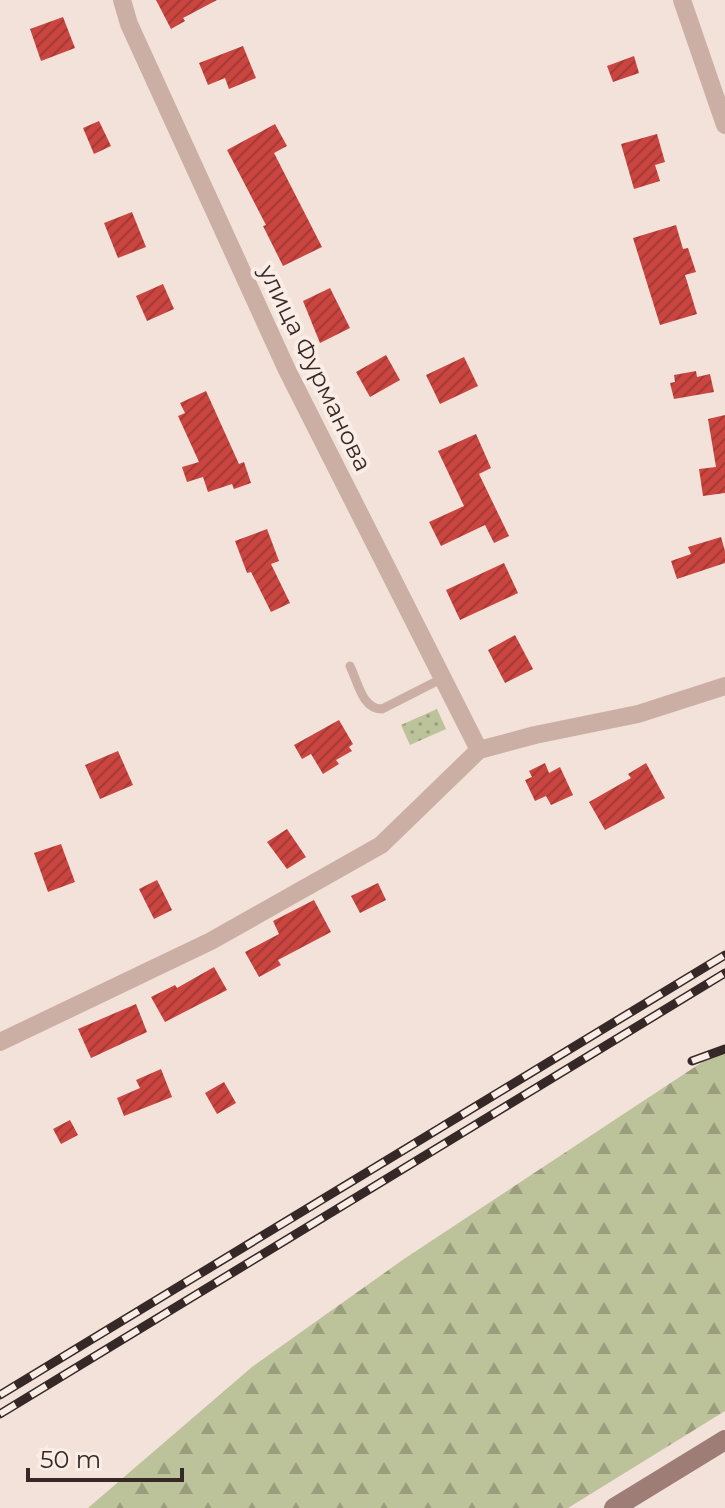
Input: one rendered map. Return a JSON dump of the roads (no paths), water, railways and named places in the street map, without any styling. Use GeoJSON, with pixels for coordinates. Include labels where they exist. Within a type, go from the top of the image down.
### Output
{"type":"FeatureCollection","features":[{"type":"Feature","properties":{"kind":"street","name":"улица Фурманова"},"geometry":{"type":"LineString","coordinates":[[122,0],[129,24],[287,370],[479,750]]}},
{"type":"Feature","properties":{"kind":"street"},"geometry":{"type":"LineString","coordinates":[[682,0],[725,125]]}},
{"type":"Feature","properties":{"kind":"street"},"geometry":{"type":"LineString","coordinates":[[0,1042],[211,941],[381,845],[479,750],[638,714],[725,686]]}},
{"type":"Feature","properties":{"kind":"street"},"geometry":{"type":"LineString","coordinates":[[614,1508],[725,1440]]}},
{"type":"Feature","properties":{"kind":"lane"},"geometry":{"type":"LineString","coordinates":[[350,666],[367,704],[374,709],[382,709],[443,678]]}},
{"type":"Feature","properties":{"kind":"railway"},"geometry":{"type":"LineString","coordinates":[[0,1395],[725,955]]}},
{"type":"Feature","properties":{"kind":"railway"},"geometry":{"type":"LineString","coordinates":[[0,1414],[725,973]]}},
{"type":"Feature","properties":{"kind":"railway"},"geometry":{"type":"LineString","coordinates":[[692,1061],[725,1049]]}}]}
